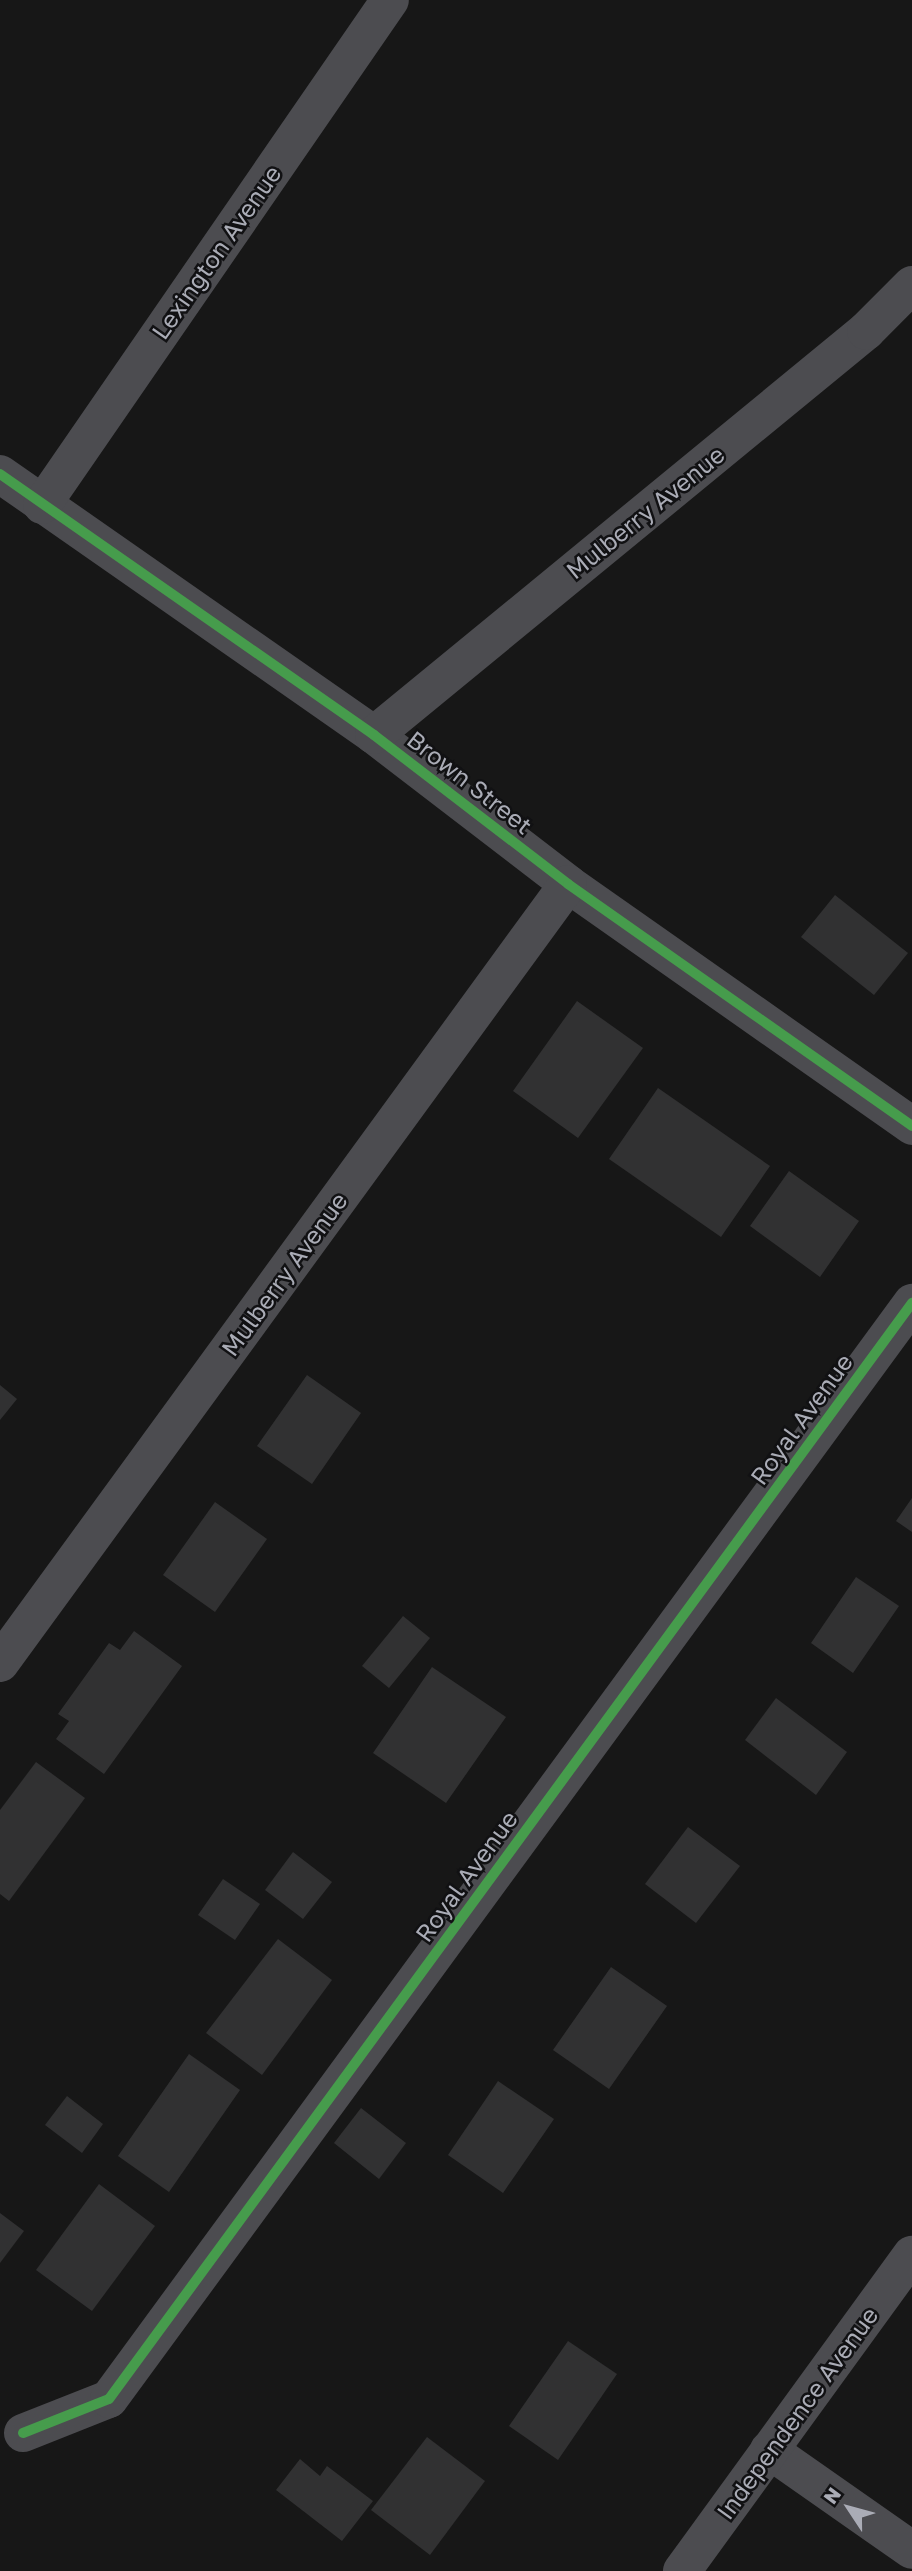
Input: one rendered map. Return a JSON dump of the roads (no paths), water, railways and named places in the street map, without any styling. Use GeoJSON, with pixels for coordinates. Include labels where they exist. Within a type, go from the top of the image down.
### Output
{"type":"FeatureCollection","features":[{"type":"Feature","properties":{"kind":"street","name":"Lexington Avenue"},"geometry":{"type":"LineString","coordinates":[[42,505],[390,0]]}},
{"type":"Feature","properties":{"kind":"street","name":"Mulberry Avenue"},"geometry":{"type":"LineString","coordinates":[[374,735],[866,331],[912,285]]}},
{"type":"Feature","properties":{"kind":"street","name":"Brown Street"},"geometry":{"type":"LineString","coordinates":[[0,474],[374,735],[568,884],[912,1126]]}},
{"type":"Feature","properties":{"kind":"street","name":"Mulberry Avenue"},"geometry":{"type":"LineString","coordinates":[[0,1663],[568,884]]}},
{"type":"Feature","properties":{"kind":"street","name":"Royal Avenue"},"geometry":{"type":"LineString","coordinates":[[23,2433],[109,2399],[912,1303]]}},
{"type":"Feature","properties":{"kind":"street","name":"Independence Avenue"},"geometry":{"type":"LineString","coordinates":[[682,2571],[912,2255]]}},
{"type":"Feature","properties":{"kind":"street"},"geometry":{"type":"LineString","coordinates":[[769,2450],[912,2550]]}}]}
